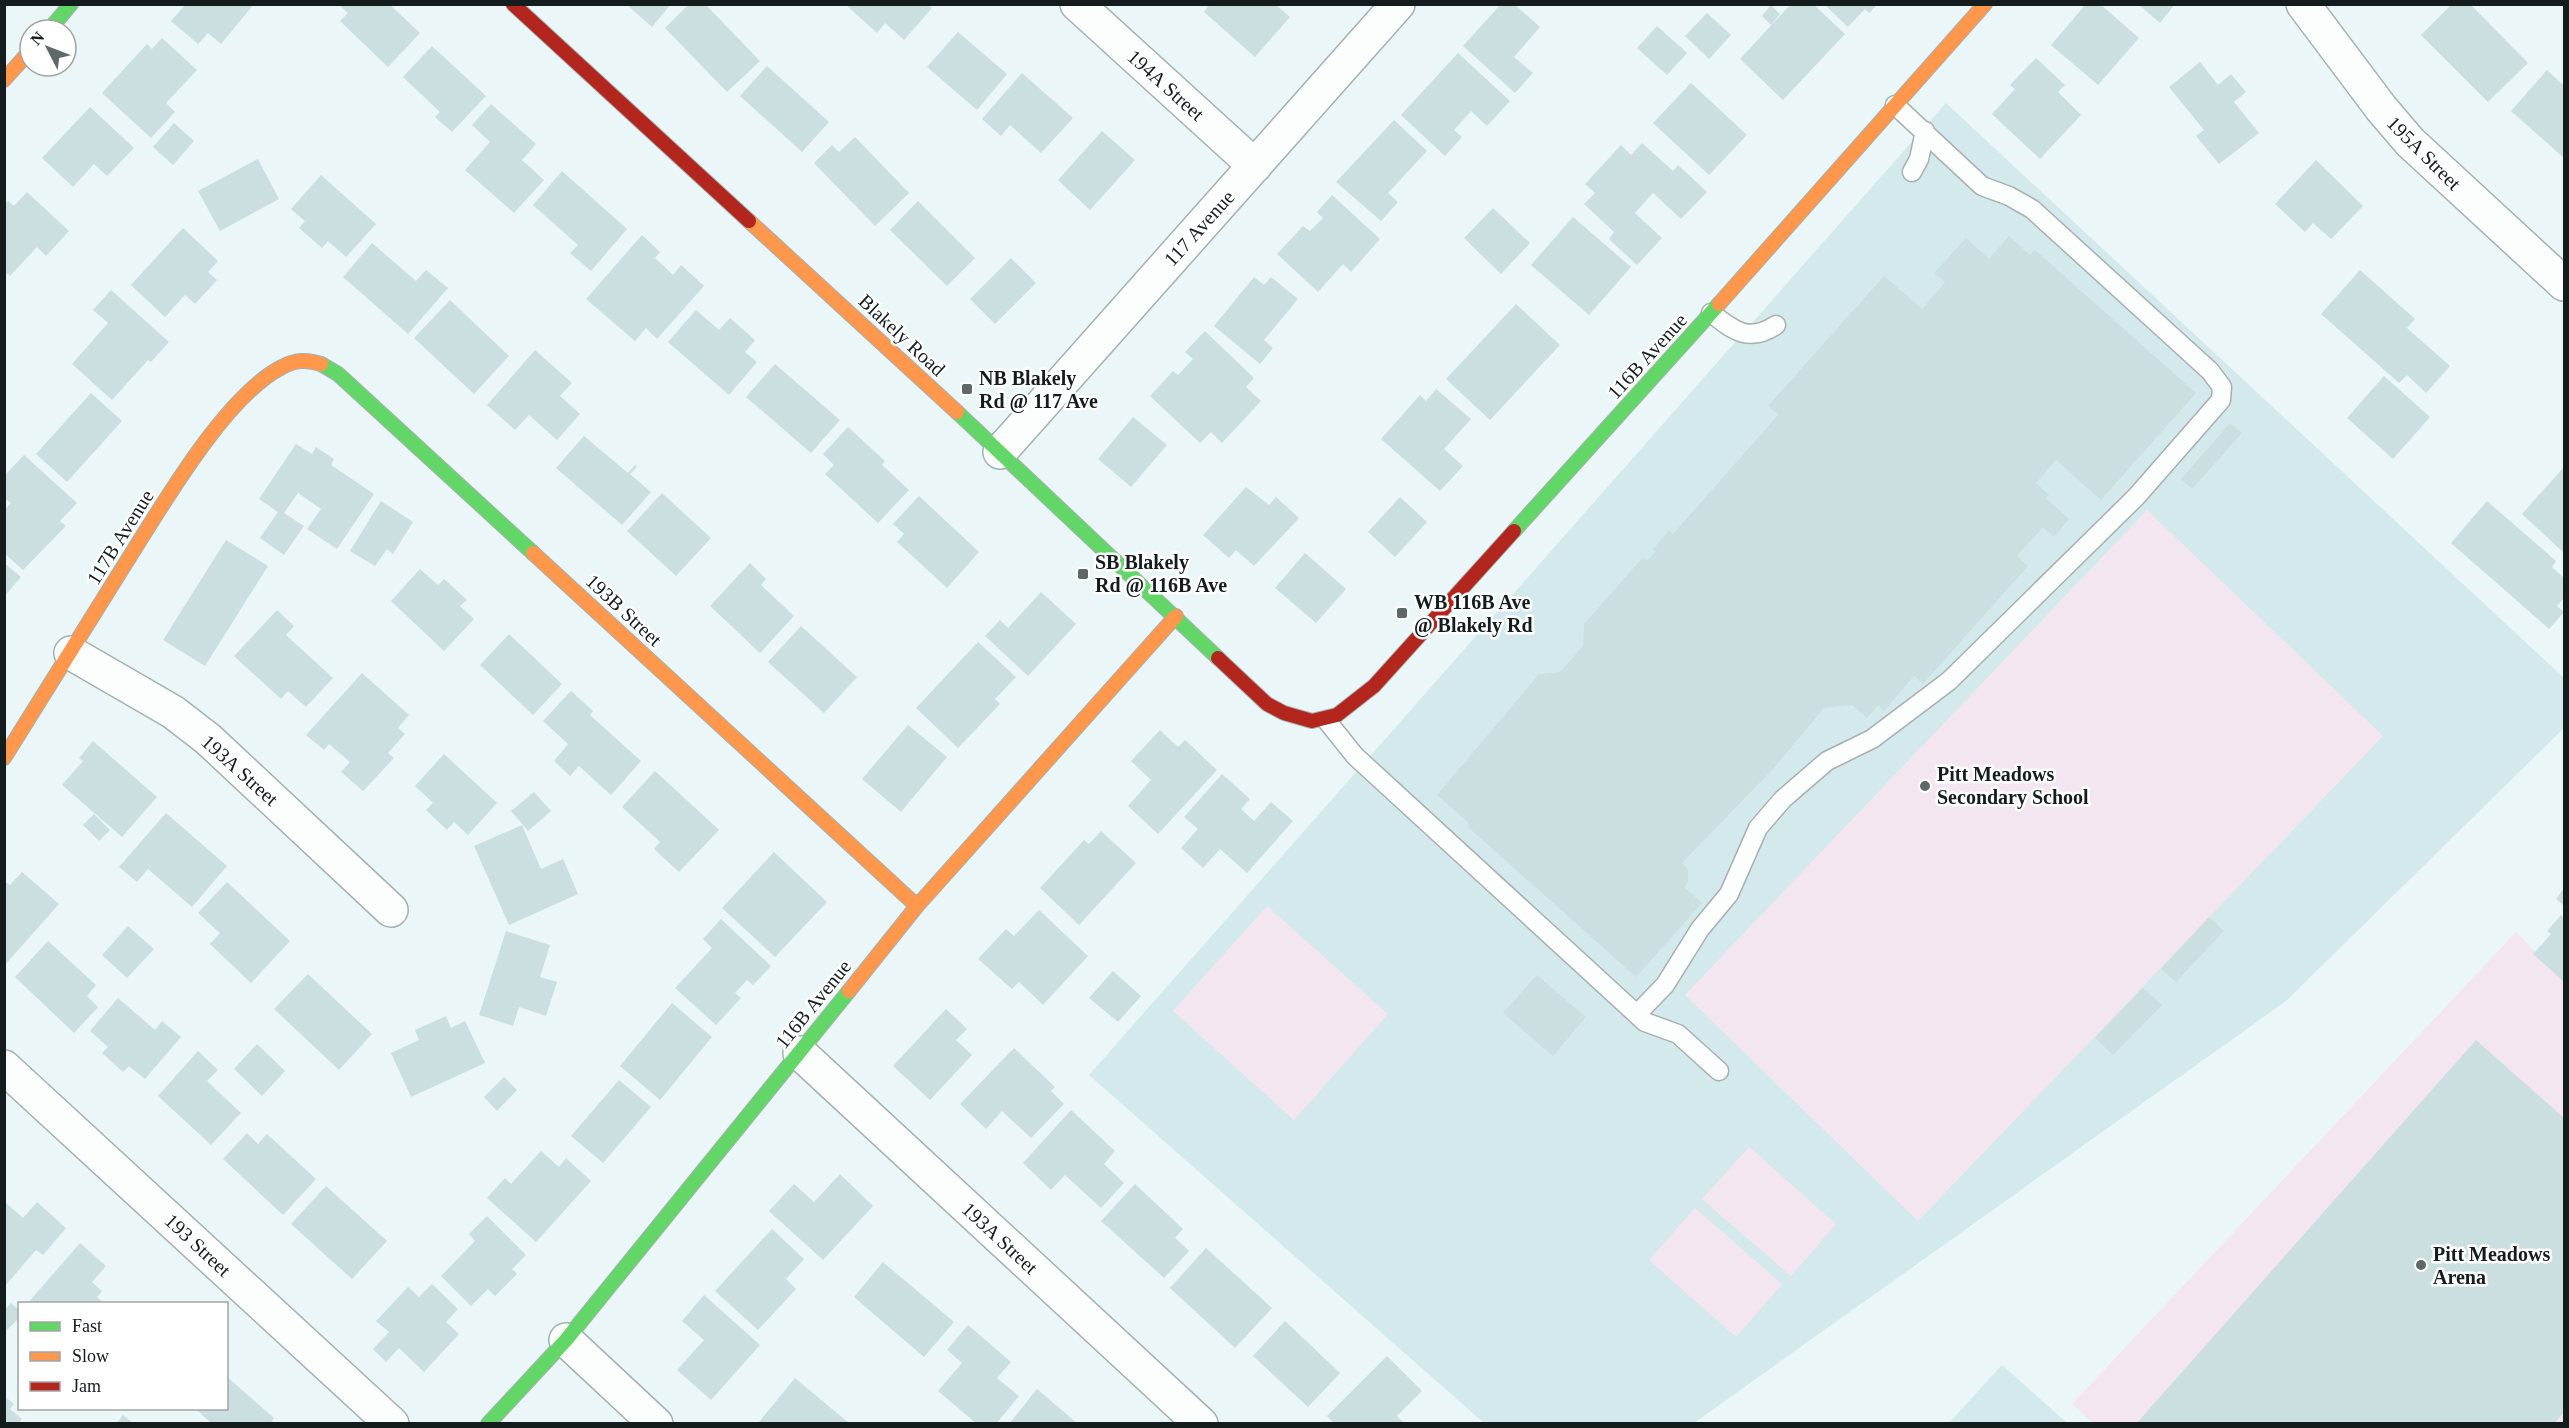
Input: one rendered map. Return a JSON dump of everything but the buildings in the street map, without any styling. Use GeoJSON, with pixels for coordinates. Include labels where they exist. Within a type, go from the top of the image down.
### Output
{"type":"FeatureCollection","features":[{"type":"Feature","properties":{"kind":"street"},"geometry":{"type":"LineString","coordinates":[[59,18],[71,4]]}},
{"type":"Feature","properties":{"kind":"street","name":"Blakely Road"},"geometry":{"type":"LineString","coordinates":[[513,4],[1000,452],[1267,704],[1284,714],[1301,719],[1327,721]]}},
{"type":"Feature","properties":{"kind":"street","name":"194A Street"},"geometry":{"type":"LineString","coordinates":[[1077,4],[1255,166]]}},
{"type":"Feature","properties":{"kind":"street","name":"117 Avenue"},"geometry":{"type":"LineString","coordinates":[[1000,452],[1398,4]]}},
{"type":"Feature","properties":{"kind":"street","name":"116B Avenue"},"geometry":{"type":"LineString","coordinates":[[1327,721],[1344,711],[1374,686],[1712,313],[1984,4]]}},
{"type":"Feature","properties":{"kind":"street","name":"195A Street"},"geometry":{"type":"LineString","coordinates":[[2303,4],[2381,108],[2410,142],[2565,284]]}},
{"type":"Feature","properties":{"kind":"street"},"geometry":{"type":"LineString","coordinates":[[4,80],[18,64]]}},
{"type":"Feature","properties":{"kind":"street","name":"117B Avenue"},"geometry":{"type":"LineString","coordinates":[[4,758],[179,479],[201,449],[261,382],[278,369],[297,360]]}},
{"type":"Feature","properties":{"kind":"street","name":"193B Street"},"geometry":{"type":"LineString","coordinates":[[297,360],[323,363],[338,374],[917,906]]}},
{"type":"Feature","properties":{"kind":"street","name":"116B Avenue"},"geometry":{"type":"LineString","coordinates":[[488,1424],[566,1340],[917,906],[1176,616]]}},
{"type":"Feature","properties":{"kind":"street","name":"193A Street"},"geometry":{"type":"LineString","coordinates":[[71,653],[173,712],[208,739],[391,910]]}},
{"type":"Feature","properties":{"kind":"street","name":"193A Street"},"geometry":{"type":"LineString","coordinates":[[800,1053],[1201,1424]]}},
{"type":"Feature","properties":{"kind":"street","name":"193 Street"},"geometry":{"type":"LineString","coordinates":[[4,1067],[392,1424]]}},
{"type":"Feature","properties":{"kind":"street"},"geometry":{"type":"LineString","coordinates":[[566,1340],[656,1424]]}},
{"type":"Feature","properties":{"kind":"lane"},"geometry":{"type":"LineString","coordinates":[[1641,1018],[1700,929],[1729,894],[1758,828],[1783,799],[1827,760],[1872,739],[1950,681],[2136,497],[2220,400],[2222,387],[2210,371],[2032,209],[2009,196],[1982,186],[1895,105]]}},
{"type":"Feature","properties":{"kind":"lane"},"geometry":{"type":"LineString","coordinates":[[1912,172],[1919,159],[1925,131]]}},
{"type":"Feature","properties":{"kind":"lane"},"geometry":{"type":"LineString","coordinates":[[1712,313],[1731,328],[1747,334],[1762,334],[1776,325]]}},
{"type":"Feature","properties":{"kind":"lane"},"geometry":{"type":"LineString","coordinates":[[1327,721],[1355,756],[1641,1018],[1678,1034],[1719,1071]]}},
{"type":"Feature","properties":{"kind":"shaded area","name":"Pitt Meadows Secondary School"},"geometry":{"type":"Polygon","coordinates":[[[1946,103],[2564,678],[2564,728],[2286,1001],[1694,1423],[1484,1423],[1089,1075],[1946,103]]]}},
{"type":"Feature","properties":{"kind":"shaded area"},"geometry":{"type":"Polygon","coordinates":[[[2147,510],[2383,736],[1918,1221],[1685,995],[2147,510]]]}},
{"type":"Feature","properties":{"kind":"shaded area"},"geometry":{"type":"Polygon","coordinates":[[[1267,906],[1388,1014],[1294,1120],[1173,1011],[1267,906]]]}},
{"type":"Feature","properties":{"kind":"shaded area","name":"Pitt Meadows Arena"},"geometry":{"type":"Polygon","coordinates":[[[2516,932],[2564,982],[2564,1423],[2094,1424],[2072,1404],[2516,932]]]}},
{"type":"Feature","properties":{"kind":"shaded area"},"geometry":{"type":"Polygon","coordinates":[[[1749,1147],[1836,1224],[1791,1276],[1702,1199],[1749,1147]]]}},
{"type":"Feature","properties":{"kind":"shaded area"},"geometry":{"type":"Polygon","coordinates":[[[1695,1208],[1782,1284],[1736,1337],[1649,1260],[1695,1208]]]}},
{"type":"Feature","properties":{"kind":"shaded area"},"geometry":{"type":"Polygon","coordinates":[[[2002,1365],[2067,1423],[1949,1423],[2002,1365]]]}},
{"type":"Feature","properties":{"kind":"traffic: fast"},"geometry":{"type":"LineString","coordinates":[[59,18],[71,4]]}},
{"type":"Feature","properties":{"kind":"traffic: fast"},"geometry":{"type":"LineString","coordinates":[[1514,531],[1719,304]]}},
{"type":"Feature","properties":{"kind":"traffic: fast"},"geometry":{"type":"LineString","coordinates":[[321,364],[338,374],[533,553]]}},
{"type":"Feature","properties":{"kind":"traffic: fast"},"geometry":{"type":"LineString","coordinates":[[957,412],[1218,658]]}},
{"type":"Feature","properties":{"kind":"traffic: fast"},"geometry":{"type":"LineString","coordinates":[[488,1424],[566,1340],[849,991]]}},
{"type":"Feature","properties":{"kind":"traffic: slow"},"geometry":{"type":"LineString","coordinates":[[1719,304],[1985,4]]}},
{"type":"Feature","properties":{"kind":"traffic: slow"},"geometry":{"type":"LineString","coordinates":[[4,80],[18,64]]}},
{"type":"Feature","properties":{"kind":"traffic: slow"},"geometry":{"type":"LineString","coordinates":[[749,221],[957,412]]}},
{"type":"Feature","properties":{"kind":"traffic: slow"},"geometry":{"type":"LineString","coordinates":[[4,758],[173,488],[215,429],[237,403],[260,382],[282,367],[301,361],[321,364]]}},
{"type":"Feature","properties":{"kind":"traffic: slow"},"geometry":{"type":"LineString","coordinates":[[533,553],[917,906]]}},
{"type":"Feature","properties":{"kind":"traffic: slow"},"geometry":{"type":"LineString","coordinates":[[849,991],[917,906],[1176,616]]}},
{"type":"Feature","properties":{"kind":"traffic: jam"},"geometry":{"type":"LineString","coordinates":[[513,4],[749,221]]}},
{"type":"Feature","properties":{"kind":"traffic: jam"},"geometry":{"type":"LineString","coordinates":[[1218,658],[1267,704],[1284,713],[1312,721],[1337,715],[1374,686],[1514,531]]}},
{"type":"Feature","properties":{"kind":"place","name":"NB Blakely Rd @ 117 Ave"},"geometry":{"type":"Point","coordinates":[967,389]}},
{"type":"Feature","properties":{"kind":"place","name":"SB Blakely Rd @ 116B Ave"},"geometry":{"type":"Point","coordinates":[1083,574]}},
{"type":"Feature","properties":{"kind":"place","name":"WB 116B Ave @ Blakely Rd"},"geometry":{"type":"Point","coordinates":[1402,613]}},
{"type":"Feature","properties":{"kind":"place","name":"Pitt Meadows Secondary School"},"geometry":{"type":"Point","coordinates":[1925,786]}},
{"type":"Feature","properties":{"kind":"place","name":"Pitt Meadows Arena"},"geometry":{"type":"Point","coordinates":[2421,1265]}}]}
